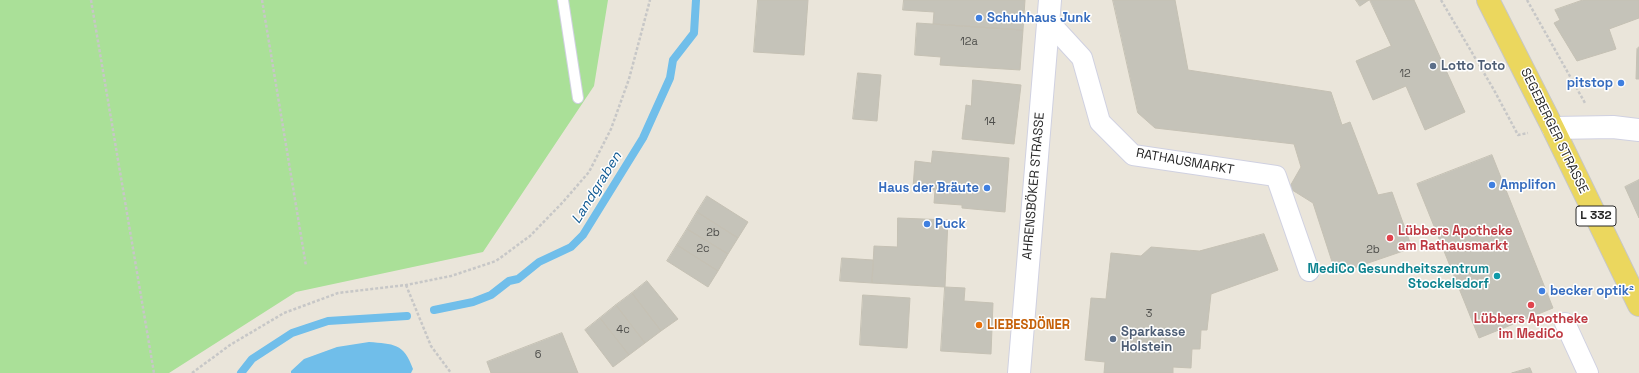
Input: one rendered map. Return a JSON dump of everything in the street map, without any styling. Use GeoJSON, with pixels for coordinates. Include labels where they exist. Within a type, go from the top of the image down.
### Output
{"type":"FeatureCollection","features":[{"type":"Feature","properties":{"kind":"main road","name":"SEGEBERGER STRASSE"},"geometry":{"type":"LineString","coordinates":[[1488,0],[1553,128],[1639,305]]}},
{"type":"Feature","properties":{"kind":"main road","name":"AHRENSBÖKER STRASSE"},"geometry":{"type":"LineString","coordinates":[[1019,373],[1049,10]]}},
{"type":"Feature","properties":{"kind":"main road"},"geometry":{"type":"LineString","coordinates":[[1553,128],[1597,126],[1639,130]]}},
{"type":"Feature","properties":{"kind":"street","name":"RATHAUSMARKT"},"geometry":{"type":"LineString","coordinates":[[1049,10],[1082,58],[1100,122],[1133,155],[1276,176],[1309,271]]}},
{"type":"Feature","properties":{"kind":"street"},"geometry":{"type":"LineString","coordinates":[[1565,323],[1588,373]]}},
{"type":"Feature","properties":{"kind":"lane"},"geometry":{"type":"LineString","coordinates":[[563,0],[578,98]]}},
{"type":"Feature","properties":{"kind":"path"},"geometry":{"type":"LineString","coordinates":[[91,0],[154,373]]}},
{"type":"Feature","properties":{"kind":"path"},"geometry":{"type":"LineString","coordinates":[[262,0],[306,266]]}},
{"type":"Feature","properties":{"kind":"path"},"geometry":{"type":"LineString","coordinates":[[192,373],[230,344],[284,313],[338,293],[406,285],[451,276],[496,261],[530,236],[563,202],[589,172],[611,129],[629,79],[650,0]]}},
{"type":"Feature","properties":{"kind":"path"},"geometry":{"type":"LineString","coordinates":[[1441,0],[1494,90],[1518,135],[1553,128]]}},
{"type":"Feature","properties":{"kind":"path"},"geometry":{"type":"LineString","coordinates":[[1528,0],[1597,126]]}},
{"type":"Feature","properties":{"kind":"path"},"geometry":{"type":"LineString","coordinates":[[406,285],[431,346],[450,373]]}},
{"type":"Feature","properties":{"kind":"green space"},"geometry":{"type":"Polygon","coordinates":[[[0,0],[608,0],[594,86],[483,252],[296,292],[169,373],[0,373],[0,0]]]}},
{"type":"Feature","properties":{"kind":"water"},"geometry":{"type":"Polygon","coordinates":[[[369,342],[385,343],[397,346],[410,360],[413,369],[411,373],[291,373],[291,371],[304,359],[337,347],[369,342]]]}},
{"type":"Feature","properties":{"kind":"building"},"geometry":{"type":"Polygon","coordinates":[[[758,0],[808,0],[804,55],[754,52],[758,0]]]}},
{"type":"Feature","properties":{"kind":"building","name":"Schuhhaus Junk"},"geometry":{"type":"Polygon","coordinates":[[[904,0],[1025,0],[1023,30],[933,24],[934,12],[903,10],[904,0]]]}},
{"type":"Feature","properties":{"kind":"building"},"geometry":{"type":"Polygon","coordinates":[[[1113,0],[1175,0],[1188,70],[1331,92],[1342,125],[1350,122],[1378,195],[1392,192],[1412,248],[1336,274],[1313,203],[1289,188],[1301,167],[1294,144],[1155,128],[1138,113],[1113,0]]]}},
{"type":"Feature","properties":{"kind":"building"},"geometry":{"type":"Polygon","coordinates":[[[1356,0],[1369,0],[1360,6],[1356,0]]]}},
{"type":"Feature","properties":{"kind":"building"},"geometry":{"type":"Polygon","coordinates":[[[1370,0],[1414,0],[1465,112],[1425,130],[1406,86],[1373,100],[1356,61],[1391,46],[1370,0]]]}},
{"type":"Feature","properties":{"kind":"building"},"geometry":{"type":"Polygon","coordinates":[[[1583,0],[1639,0],[1639,18],[1609,29],[1616,49],[1577,61],[1554,23],[1560,20],[1555,10],[1583,0]]]}},
{"type":"Feature","properties":{"kind":"building"},"geometry":{"type":"Polygon","coordinates":[[[917,23],[1023,30],[1020,70],[940,65],[941,57],[915,55],[917,23]]]}},
{"type":"Feature","properties":{"kind":"building"},"geometry":{"type":"Polygon","coordinates":[[[1639,47],[1639,79],[1636,79],[1637,49],[1639,47]]]}},
{"type":"Feature","properties":{"kind":"building"},"geometry":{"type":"Polygon","coordinates":[[[858,73],[881,75],[877,121],[853,119],[858,73]]]}},
{"type":"Feature","properties":{"kind":"building"},"geometry":{"type":"Polygon","coordinates":[[[973,80],[1021,85],[1014,144],[962,139],[966,105],[971,106],[973,80]]]}},
{"type":"Feature","properties":{"kind":"building"},"geometry":{"type":"Polygon","coordinates":[[[933,151],[1009,158],[1005,212],[962,208],[962,205],[934,203],[935,190],[913,188],[915,161],[931,163],[933,151]]]}},
{"type":"Feature","properties":{"kind":"building","name":"MediCo Gesundheitszentrum Stockelsdorf"},"geometry":{"type":"Polygon","coordinates":[[[1492,155],[1553,308],[1479,338],[1417,184],[1492,155]]]}},
{"type":"Feature","properties":{"kind":"building"},"geometry":{"type":"Polygon","coordinates":[[[1639,180],[1639,218],[1625,187],[1639,180]]]}},
{"type":"Feature","properties":{"kind":"building"},"geometry":{"type":"Polygon","coordinates":[[[707,196],[748,222],[738,238],[697,212],[707,196]]]}},
{"type":"Feature","properties":{"kind":"building"},"geometry":{"type":"Polygon","coordinates":[[[697,212],[738,238],[728,254],[687,229],[697,212]]]}},
{"type":"Feature","properties":{"kind":"building"},"geometry":{"type":"Polygon","coordinates":[[[898,218],[948,220],[945,287],[872,283],[874,246],[897,247],[898,218]]]}},
{"type":"Feature","properties":{"kind":"building"},"geometry":{"type":"Polygon","coordinates":[[[687,229],[728,254],[718,271],[677,245],[687,229]]]}},
{"type":"Feature","properties":{"kind":"building"},"geometry":{"type":"Polygon","coordinates":[[[1264,234],[1278,270],[1211,294],[1207,330],[1201,330],[1200,349],[1192,349],[1191,368],[1173,367],[1173,373],[1104,373],[1105,362],[1085,360],[1091,298],[1106,299],[1111,253],[1141,256],[1151,247],[1199,251],[1264,234]]]}},
{"type":"Feature","properties":{"kind":"building"},"geometry":{"type":"Polygon","coordinates":[[[677,245],[718,271],[708,287],[667,261],[677,245]]]}},
{"type":"Feature","properties":{"kind":"building"},"geometry":{"type":"Polygon","coordinates":[[[842,258],[873,260],[872,283],[840,281],[842,258]]]}},
{"type":"Feature","properties":{"kind":"building"},"geometry":{"type":"Polygon","coordinates":[[[647,281],[678,319],[661,331],[632,293],[647,281]]]}},
{"type":"Feature","properties":{"kind":"building"},"geometry":{"type":"Polygon","coordinates":[[[945,287],[965,288],[964,301],[993,303],[991,354],[941,351],[945,287]]]}},
{"type":"Feature","properties":{"kind":"building"},"geometry":{"type":"Polygon","coordinates":[[[632,293],[661,331],[645,343],[616,305],[632,293]]]}},
{"type":"Feature","properties":{"kind":"building"},"geometry":{"type":"Polygon","coordinates":[[[863,295],[910,298],[907,348],[860,345],[863,295]]]}},
{"type":"Feature","properties":{"kind":"building"},"geometry":{"type":"Polygon","coordinates":[[[616,305],[645,343],[629,355],[600,318],[616,305]]]}},
{"type":"Feature","properties":{"kind":"building"},"geometry":{"type":"Polygon","coordinates":[[[600,318],[629,355],[613,367],[585,330],[600,318]]]}},
{"type":"Feature","properties":{"kind":"building"},"geometry":{"type":"Polygon","coordinates":[[[562,333],[578,373],[491,373],[487,362],[562,333]]]}},
{"type":"Feature","properties":{"kind":"building"},"geometry":{"type":"Polygon","coordinates":[[[1530,368],[1532,373],[1512,373],[1530,368]]]}},
{"type":"Feature","properties":{"kind":"waterway","name":"Landgraben"},"geometry":{"type":"LineString","coordinates":[[434,310],[473,302],[491,295],[509,281],[518,279],[539,262],[571,247],[583,235],[643,138],[670,78],[673,60],[694,33],[696,0]]}},
{"type":"Feature","properties":{"kind":"waterway","name":"Landgraben"},"geometry":{"type":"LineString","coordinates":[[241,373],[252,359],[292,333],[328,321],[407,316]]}},
{"type":"Feature","properties":{"kind":"place","name":"Schuhhaus Junk"},"geometry":{"type":"Point","coordinates":[979,18]}},
{"type":"Feature","properties":{"kind":"place","name":"Lotto Toto"},"geometry":{"type":"Point","coordinates":[1433,66]}},
{"type":"Feature","properties":{"kind":"place","name":"pitstop"},"geometry":{"type":"Point","coordinates":[1621,83]}},
{"type":"Feature","properties":{"kind":"place","name":"Amplifon"},"geometry":{"type":"Point","coordinates":[1492,185]}},
{"type":"Feature","properties":{"kind":"place","name":"Haus der Bräute"},"geometry":{"type":"Point","coordinates":[987,188]}},
{"type":"Feature","properties":{"kind":"place","name":"Puck"},"geometry":{"type":"Point","coordinates":[927,224]}},
{"type":"Feature","properties":{"kind":"place","name":"Lübbers Apotheke am Rathausmarkt"},"geometry":{"type":"Point","coordinates":[1390,238]}},
{"type":"Feature","properties":{"kind":"place","name":"MediCo Gesundheitszentrum Stockelsdorf"},"geometry":{"type":"Point","coordinates":[1497,276]}},
{"type":"Feature","properties":{"kind":"place","name":"becker optik²"},"geometry":{"type":"Point","coordinates":[1542,291]}},
{"type":"Feature","properties":{"kind":"place","name":"Lübbers Apotheke im MediCo"},"geometry":{"type":"Point","coordinates":[1531,305]}},
{"type":"Feature","properties":{"kind":"place","name":"LIEBESDÖNER"},"geometry":{"type":"Point","coordinates":[979,325]}},
{"type":"Feature","properties":{"kind":"place","name":"Sparkasse Holstein"},"geometry":{"type":"Point","coordinates":[1113,339]}}]}
